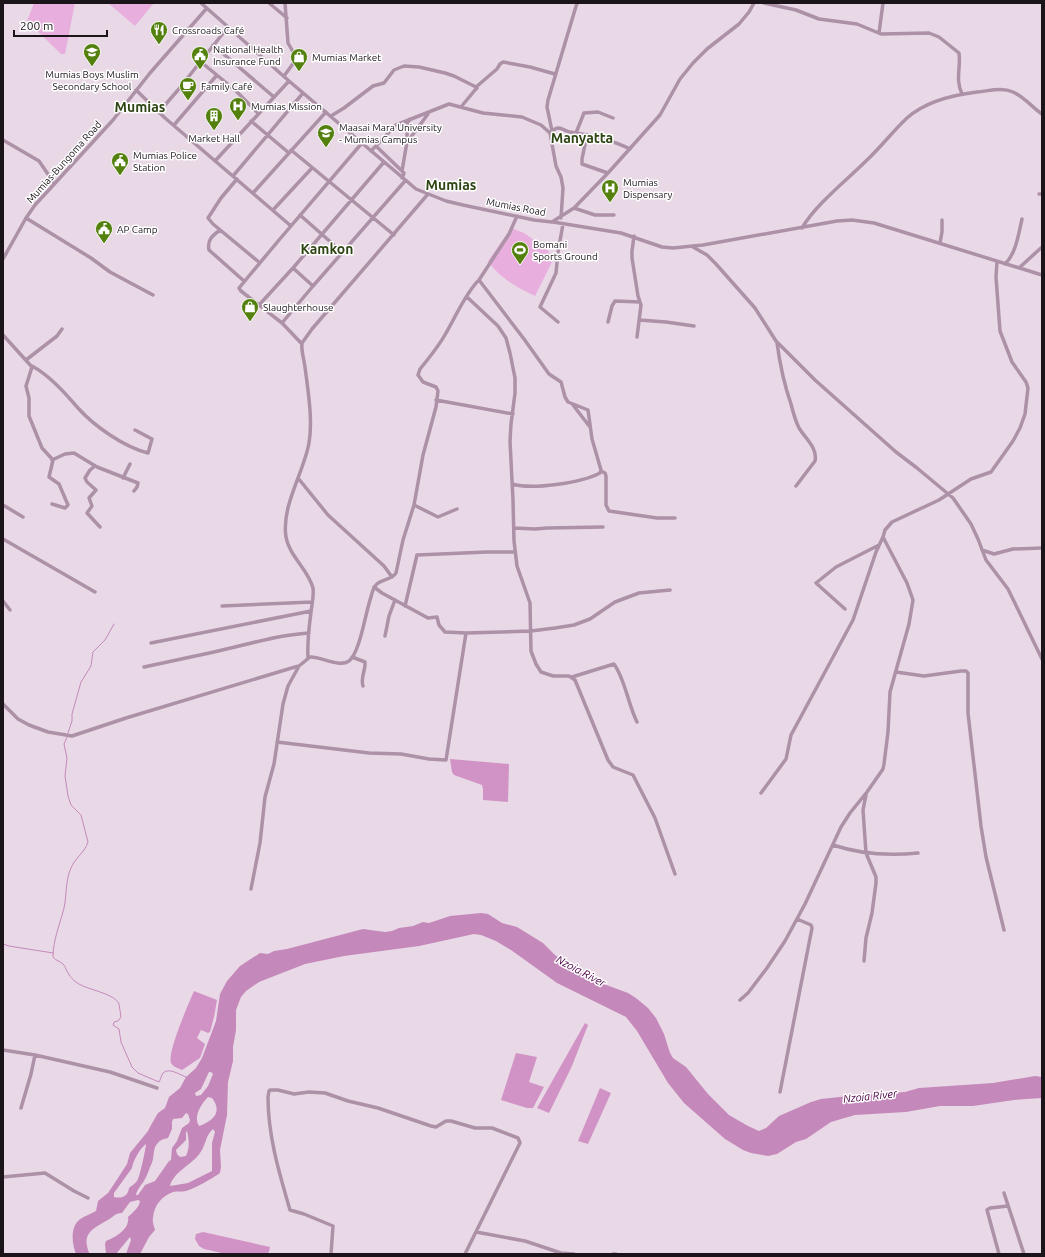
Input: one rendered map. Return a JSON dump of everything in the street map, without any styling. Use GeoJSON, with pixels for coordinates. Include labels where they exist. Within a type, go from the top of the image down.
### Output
{"type":"FeatureCollection","features":[{"type":"Feature","properties":{"kind":"street","name":"Mumias Road"},"geometry":{"type":"LineString","coordinates":[[201,3],[289,81],[416,189],[463,205],[534,220],[553,222],[574,208],[608,174],[660,114],[686,70],[706,49],[739,24],[754,3]]}},
{"type":"Feature","properties":{"kind":"street"},"geometry":{"type":"LineString","coordinates":[[269,3],[287,18]]}},
{"type":"Feature","properties":{"kind":"street"},"geometry":{"type":"LineString","coordinates":[[284,76],[295,62],[296,57],[288,43],[285,3]]}},
{"type":"Feature","properties":{"kind":"street"},"geometry":{"type":"LineString","coordinates":[[561,218],[563,188],[561,177],[556,166],[547,103],[577,3]]}},
{"type":"Feature","properties":{"kind":"street"},"geometry":{"type":"LineString","coordinates":[[764,3],[796,10],[820,19],[857,24],[879,33],[926,33],[934,35],[945,41],[959,53],[958,79],[962,94]]}},
{"type":"Feature","properties":{"kind":"street"},"geometry":{"type":"LineString","coordinates":[[879,33],[883,3]]}},
{"type":"Feature","properties":{"kind":"street","name":"Mumias-Bungoma Road"},"geometry":{"type":"LineString","coordinates":[[3,259],[34,205],[113,120],[136,90],[207,8]]}},
{"type":"Feature","properties":{"kind":"street"},"geometry":{"type":"LineString","coordinates":[[159,112],[228,27]]}},
{"type":"Feature","properties":{"kind":"street"},"geometry":{"type":"LineString","coordinates":[[213,45],[274,97]]}},
{"type":"Feature","properties":{"kind":"street"},"geometry":{"type":"LineString","coordinates":[[201,62],[235,90],[258,113]]}},
{"type":"Feature","properties":{"kind":"street"},"geometry":{"type":"LineString","coordinates":[[461,107],[477,88],[476,87],[503,62],[555,74]]}},
{"type":"Feature","properties":{"kind":"street"},"geometry":{"type":"LineString","coordinates":[[331,116],[344,108],[372,86],[384,83],[394,70],[404,66],[419,67],[454,76],[476,87]]}},
{"type":"Feature","properties":{"kind":"street"},"geometry":{"type":"LineString","coordinates":[[174,125],[217,75]]}},
{"type":"Feature","properties":{"kind":"street"},"geometry":{"type":"LineString","coordinates":[[215,161],[289,81]]}},
{"type":"Feature","properties":{"kind":"street"},"geometry":{"type":"LineString","coordinates":[[136,90],[159,112],[291,226]]}},
{"type":"Feature","properties":{"kind":"street"},"geometry":{"type":"LineString","coordinates":[[802,228],[827,199],[911,115],[924,106],[945,98],[962,94],[1007,90],[1020,96],[1042,114]]}},
{"type":"Feature","properties":{"kind":"street"},"geometry":{"type":"LineString","coordinates":[[233,176],[303,93]]}},
{"type":"Feature","properties":{"kind":"street"},"geometry":{"type":"LineString","coordinates":[[371,151],[396,125],[447,105],[454,105],[483,113],[522,117],[541,125],[551,132]]}},
{"type":"Feature","properties":{"kind":"street"},"geometry":{"type":"LineString","coordinates":[[253,193],[326,112]]}},
{"type":"Feature","properties":{"kind":"street"},"geometry":{"type":"LineString","coordinates":[[576,133],[584,113],[598,112],[613,118]]}},
{"type":"Feature","properties":{"kind":"street"},"geometry":{"type":"LineString","coordinates":[[407,142],[428,113]]}},
{"type":"Feature","properties":{"kind":"street"},"geometry":{"type":"LineString","coordinates":[[402,170],[407,142],[407,125],[410,119]]}},
{"type":"Feature","properties":{"kind":"street"},"geometry":{"type":"LineString","coordinates":[[252,121],[394,235]]}},
{"type":"Feature","properties":{"kind":"street"},"geometry":{"type":"LineString","coordinates":[[551,132],[557,128],[569,132],[610,140],[630,149]]}},
{"type":"Feature","properties":{"kind":"street"},"geometry":{"type":"LineString","coordinates":[[587,135],[582,164],[602,170],[608,174]]}},
{"type":"Feature","properties":{"kind":"street"},"geometry":{"type":"LineString","coordinates":[[3,140],[39,161],[54,183]]}},
{"type":"Feature","properties":{"kind":"street"},"geometry":{"type":"LineString","coordinates":[[302,344],[282,323],[240,290],[240,287],[362,143]]}},
{"type":"Feature","properties":{"kind":"street"},"geometry":{"type":"LineString","coordinates":[[282,323],[404,179],[402,170],[376,146]]}},
{"type":"Feature","properties":{"kind":"street"},"geometry":{"type":"LineString","coordinates":[[259,305],[293,268],[384,162]]}},
{"type":"Feature","properties":{"kind":"street"},"geometry":{"type":"LineString","coordinates":[[273,210],[312,168]]}},
{"type":"Feature","properties":{"kind":"street"},"geometry":{"type":"LineString","coordinates":[[237,179],[208,217],[211,222],[260,264]]}},
{"type":"Feature","properties":{"kind":"street"},"geometry":{"type":"LineString","coordinates":[[308,658],[308,633],[313,592],[311,582],[290,548],[286,537],[286,524],[290,502],[308,447],[311,427],[302,344],[312,329],[428,194]]}},
{"type":"Feature","properties":{"kind":"street"},"geometry":{"type":"LineString","coordinates":[[574,208],[595,215],[614,215]]}},
{"type":"Feature","properties":{"kind":"street"},"geometry":{"type":"LineString","coordinates":[[300,215],[342,252]]}},
{"type":"Feature","properties":{"kind":"street"},"geometry":{"type":"LineString","coordinates":[[251,889],[263,825],[265,797],[274,764],[284,698],[288,686],[299,666],[308,658],[313,657],[343,662],[350,661],[359,640],[374,587],[379,582],[392,577],[396,573],[403,540],[414,505],[423,455],[438,389],[423,382],[418,375],[420,369],[446,334],[452,320],[467,297],[472,286],[479,280],[509,234],[517,216]]}},
{"type":"Feature","properties":{"kind":"street"},"geometry":{"type":"LineString","coordinates":[[26,218],[91,258],[110,272],[153,295]]}},
{"type":"Feature","properties":{"kind":"street"},"geometry":{"type":"LineString","coordinates":[[1005,264],[1009,260],[1018,239],[1022,219]]}},
{"type":"Feature","properties":{"kind":"street"},"geometry":{"type":"LineString","coordinates":[[940,243],[942,220]]}},
{"type":"Feature","properties":{"kind":"street"},"geometry":{"type":"LineString","coordinates":[[553,222],[610,230],[634,236],[668,248],[693,247],[837,221],[859,221],[874,223],[1042,275]]}},
{"type":"Feature","properties":{"kind":"street"},"geometry":{"type":"LineString","coordinates":[[558,322],[540,307],[556,273],[563,224]]}},
{"type":"Feature","properties":{"kind":"street"},"geometry":{"type":"LineString","coordinates":[[220,230],[210,239],[208,244],[209,250],[244,281]]}},
{"type":"Feature","properties":{"kind":"street"},"geometry":{"type":"LineString","coordinates":[[634,236],[632,258],[641,305],[637,337]]}},
{"type":"Feature","properties":{"kind":"street"},"geometry":{"type":"LineString","coordinates":[[693,247],[707,255],[716,264],[754,308],[777,342],[816,380],[896,452],[953,498],[967,517],[978,538],[986,560],[1008,589],[1042,659]]}},
{"type":"Feature","properties":{"kind":"street"},"geometry":{"type":"LineString","coordinates":[[1019,268],[1042,247]]}},
{"type":"Feature","properties":{"kind":"street"},"geometry":{"type":"LineString","coordinates":[[761,793],[786,759],[791,735],[853,620],[885,530],[892,522],[939,500],[971,479],[992,471],[1016,437],[1020,428],[1025,414],[1028,385],[1012,362],[1002,339],[999,326],[996,277],[997,261]]}},
{"type":"Feature","properties":{"kind":"street"},"geometry":{"type":"LineString","coordinates":[[293,268],[313,286]]}},
{"type":"Feature","properties":{"kind":"street"},"geometry":{"type":"LineString","coordinates":[[479,280],[524,339],[548,374],[561,382],[568,402],[588,410],[594,444],[601,471],[605,473],[606,476],[606,505],[609,510],[657,518],[675,518]]}},
{"type":"Feature","properties":{"kind":"street"},"geometry":{"type":"LineString","coordinates":[[467,297],[498,326],[506,338],[515,378],[516,393],[512,414],[510,441],[515,552],[517,566],[530,603],[531,651],[538,670],[548,675],[572,677],[614,664],[637,722]]}},
{"type":"Feature","properties":{"kind":"street"},"geometry":{"type":"LineString","coordinates":[[608,322],[615,300],[640,302]]}},
{"type":"Feature","properties":{"kind":"street"},"geometry":{"type":"LineString","coordinates":[[640,320],[694,326]]}},
{"type":"Feature","properties":{"kind":"street"},"geometry":{"type":"LineString","coordinates":[[26,360],[57,336],[62,330]]}},
{"type":"Feature","properties":{"kind":"street"},"geometry":{"type":"LineString","coordinates":[[4,338],[32,366],[48,378],[81,411],[111,437],[148,453],[152,438],[135,430]]}},
{"type":"Feature","properties":{"kind":"street"},"geometry":{"type":"LineString","coordinates":[[777,342],[786,390],[798,425],[812,446],[816,456],[815,461],[796,486]]}},
{"type":"Feature","properties":{"kind":"street"},"geometry":{"type":"LineString","coordinates":[[32,366],[26,386],[29,398],[29,416],[42,448],[52,460]]}},
{"type":"Feature","properties":{"kind":"street"},"geometry":{"type":"LineString","coordinates":[[436,400],[512,414]]}},
{"type":"Feature","properties":{"kind":"street"},"geometry":{"type":"LineString","coordinates":[[572,404],[591,428]]}},
{"type":"Feature","properties":{"kind":"street"},"geometry":{"type":"LineString","coordinates":[[52,460],[72,453],[95,466],[138,484],[134,491]]}},
{"type":"Feature","properties":{"kind":"street"},"geometry":{"type":"LineString","coordinates":[[52,460],[49,476],[58,482],[68,505],[65,508],[52,504]]}},
{"type":"Feature","properties":{"kind":"street"},"geometry":{"type":"LineString","coordinates":[[123,478],[130,464]]}},
{"type":"Feature","properties":{"kind":"street"},"geometry":{"type":"LineString","coordinates":[[95,466],[90,470],[85,478],[87,482],[96,489],[89,498],[92,506],[87,513],[100,527]]}},
{"type":"Feature","properties":{"kind":"street"},"geometry":{"type":"LineString","coordinates":[[512,484],[527,487],[566,483],[594,476],[601,471]]}},
{"type":"Feature","properties":{"kind":"street"},"geometry":{"type":"LineString","coordinates":[[298,478],[328,515],[384,566],[392,577]]}},
{"type":"Feature","properties":{"kind":"street"},"geometry":{"type":"LineString","coordinates":[[3,505],[23,517]]}},
{"type":"Feature","properties":{"kind":"street"},"geometry":{"type":"LineString","coordinates":[[414,505],[438,517],[457,509]]}},
{"type":"Feature","properties":{"kind":"street"},"geometry":{"type":"LineString","coordinates":[[514,528],[535,529],[603,527]]}},
{"type":"Feature","properties":{"kind":"street"},"geometry":{"type":"LineString","coordinates":[[740,1000],[748,993],[768,968],[806,904],[845,820],[883,769],[888,732],[890,692],[909,624],[913,600],[907,582],[883,537]]}},
{"type":"Feature","properties":{"kind":"street"},"geometry":{"type":"LineString","coordinates":[[3,539],[96,592]]}},
{"type":"Feature","properties":{"kind":"street"},"geometry":{"type":"LineString","coordinates":[[845,610],[816,583],[836,567],[879,545]]}},
{"type":"Feature","properties":{"kind":"street"},"geometry":{"type":"LineString","coordinates":[[982,550],[994,554],[1013,549],[1042,548]]}},
{"type":"Feature","properties":{"kind":"street"},"geometry":{"type":"LineString","coordinates":[[405,606],[417,555],[515,552]]}},
{"type":"Feature","properties":{"kind":"street"},"geometry":{"type":"LineString","coordinates":[[374,587],[428,618],[436,617],[439,625],[445,632],[466,633],[531,631],[574,624],[590,619],[615,602],[639,593],[670,590]]}},
{"type":"Feature","properties":{"kind":"street"},"geometry":{"type":"LineString","coordinates":[[385,636],[387,624],[395,600]]}},
{"type":"Feature","properties":{"kind":"street"},"geometry":{"type":"LineString","coordinates":[[3,601],[8,605],[10,610]]}},
{"type":"Feature","properties":{"kind":"street"},"geometry":{"type":"LineString","coordinates":[[222,606],[312,602]]}},
{"type":"Feature","properties":{"kind":"street"},"geometry":{"type":"LineString","coordinates":[[151,643],[311,611]]}},
{"type":"Feature","properties":{"kind":"street"},"geometry":{"type":"LineString","coordinates":[[144,667],[215,652],[256,641],[308,633]]}},
{"type":"Feature","properties":{"kind":"street"},"geometry":{"type":"LineString","coordinates":[[277,742],[369,753],[401,754],[429,759],[446,760],[466,633]]}},
{"type":"Feature","properties":{"kind":"street"},"geometry":{"type":"LineString","coordinates":[[352,657],[365,662],[366,665],[362,681],[363,686]]}},
{"type":"Feature","properties":{"kind":"street"},"geometry":{"type":"LineString","coordinates":[[3,704],[18,719],[29,725],[48,732],[72,736],[299,666]]}},
{"type":"Feature","properties":{"kind":"street"},"geometry":{"type":"LineString","coordinates":[[896,672],[924,676],[961,671],[968,673],[968,713],[981,826],[986,857],[1004,930]]}},
{"type":"Feature","properties":{"kind":"street"},"geometry":{"type":"LineString","coordinates":[[572,677],[576,682],[601,746],[610,764],[615,768],[633,775],[636,780],[655,818],[675,874]]}},
{"type":"Feature","properties":{"kind":"street"},"geometry":{"type":"LineString","coordinates":[[864,961],[866,938],[872,913],[876,883],[876,877],[866,852],[863,810],[867,792]]}},
{"type":"Feature","properties":{"kind":"street"},"geometry":{"type":"LineString","coordinates":[[833,845],[866,852],[896,854],[918,853]]}},
{"type":"Feature","properties":{"kind":"street"},"geometry":{"type":"LineString","coordinates":[[780,1092],[812,928],[812,925],[809,923],[797,919]]}},
{"type":"Feature","properties":{"kind":"street"},"geometry":{"type":"LineString","coordinates":[[3,1050],[35,1055],[119,1075],[157,1088]]}},
{"type":"Feature","properties":{"kind":"street"},"geometry":{"type":"LineString","coordinates":[[21,1108],[35,1055]]}},
{"type":"Feature","properties":{"kind":"street"},"geometry":{"type":"LineString","coordinates":[[331,1254],[333,1226],[290,1210],[282,1185],[271,1137],[268,1097],[270,1090],[278,1090],[294,1094],[312,1092],[325,1093],[350,1102],[378,1108],[431,1126],[436,1127],[446,1121],[451,1121],[475,1128],[492,1128],[518,1138],[520,1143],[465,1254]]}},
{"type":"Feature","properties":{"kind":"street"},"geometry":{"type":"LineString","coordinates":[[3,1177],[45,1173],[88,1198]]}},
{"type":"Feature","properties":{"kind":"street"},"geometry":{"type":"LineString","coordinates":[[1004,1193],[1024,1254]]}},
{"type":"Feature","properties":{"kind":"street"},"geometry":{"type":"LineString","coordinates":[[999,1254],[987,1210],[990,1208],[1008,1206]]}},
{"type":"Feature","properties":{"kind":"street"},"geometry":{"type":"LineString","coordinates":[[476,1232],[525,1241],[563,1253],[574,1254]]}},
{"type":"Feature","properties":{"kind":"shaded area"},"geometry":{"type":"Polygon","coordinates":[[[34,3],[75,3],[65,54],[61,54],[27,21],[34,3]]]}},
{"type":"Feature","properties":{"kind":"shaded area"},"geometry":{"type":"Polygon","coordinates":[[[108,3],[154,3],[135,26],[108,3]]]}},
{"type":"Feature","properties":{"kind":"shaded area","name":"Bomani Sports Ground"},"geometry":{"type":"Polygon","coordinates":[[[511,228],[524,233],[547,249],[553,260],[535,296],[515,286],[497,272],[488,261],[511,228]]]}},
{"type":"Feature","properties":{"kind":"shaded area"},"geometry":{"type":"Polygon","coordinates":[[[450,759],[509,764],[508,802],[483,800],[482,785],[454,775],[452,772],[450,759]]]}},
{"type":"Feature","properties":{"kind":"shaded area"},"geometry":{"type":"Polygon","coordinates":[[[194,991],[217,1000],[210,1032],[208,1033],[201,1030],[197,1038],[205,1044],[200,1058],[182,1070],[171,1063],[172,1049],[179,1027],[194,991]]]}},
{"type":"Feature","properties":{"kind":"shaded area"},"geometry":{"type":"Polygon","coordinates":[[[585,1023],[588,1025],[572,1066],[549,1113],[537,1108],[585,1023]]]}},
{"type":"Feature","properties":{"kind":"shaded area"},"geometry":{"type":"Polygon","coordinates":[[[516,1053],[537,1057],[529,1082],[544,1087],[533,1108],[527,1108],[501,1100],[516,1053]]]}},
{"type":"Feature","properties":{"kind":"shaded area"},"geometry":{"type":"Polygon","coordinates":[[[600,1088],[611,1093],[588,1144],[578,1141],[600,1088]]]}},
{"type":"Feature","properties":{"kind":"shaded area"},"geometry":{"type":"Polygon","coordinates":[[[203,1232],[270,1247],[269,1252],[267,1254],[226,1254],[204,1249],[199,1246],[195,1239],[196,1234],[203,1232]]]}},
{"type":"Feature","properties":{"kind":"water","name":"Nzoia River"},"geometry":{"type":"Polygon","coordinates":[[[481,913],[488,914],[502,923],[517,927],[543,943],[555,955],[575,970],[601,983],[628,993],[636,998],[648,1008],[656,1018],[673,1058],[686,1067],[708,1094],[729,1115],[759,1131],[766,1128],[779,1116],[821,1099],[905,1092],[919,1088],[993,1083],[1035,1076],[1042,1077],[1042,1098],[1014,1100],[973,1106],[940,1106],[906,1112],[855,1115],[831,1122],[806,1139],[796,1142],[777,1154],[768,1156],[751,1153],[725,1139],[684,1103],[668,1083],[637,1031],[626,1017],[557,983],[496,941],[474,934],[419,946],[344,956],[305,964],[259,982],[246,991],[241,997],[236,1010],[233,1061],[228,1082],[227,1115],[220,1150],[220,1173],[194,1188],[186,1191],[173,1192],[165,1196],[159,1202],[154,1213],[153,1221],[155,1230],[149,1237],[140,1254],[126,1254],[131,1240],[130,1237],[116,1254],[106,1254],[105,1244],[106,1241],[118,1235],[125,1229],[128,1217],[136,1210],[138,1206],[140,1201],[138,1200],[130,1202],[122,1213],[115,1215],[92,1230],[87,1237],[87,1246],[90,1254],[76,1254],[73,1232],[76,1223],[96,1211],[98,1201],[108,1193],[127,1164],[130,1153],[148,1131],[158,1113],[165,1108],[169,1097],[180,1088],[186,1077],[196,1068],[202,1058],[216,1021],[220,994],[227,981],[240,966],[260,953],[268,954],[274,951],[363,929],[385,932],[392,931],[423,922],[429,923],[450,916],[481,913]],[[209,1072],[201,1089],[195,1093],[196,1096],[201,1095],[208,1086],[213,1074],[211,1072],[209,1072]],[[208,1097],[197,1115],[197,1122],[199,1126],[212,1119],[217,1108],[212,1098],[208,1097]],[[186,1113],[182,1118],[173,1119],[172,1129],[168,1138],[163,1139],[155,1146],[152,1162],[146,1178],[136,1195],[138,1195],[145,1185],[155,1181],[171,1160],[172,1148],[177,1141],[182,1128],[189,1123],[190,1120],[188,1114],[186,1113]],[[213,1129],[208,1135],[200,1153],[175,1176],[170,1186],[188,1183],[212,1171],[212,1143],[215,1132],[213,1129]],[[187,1131],[186,1140],[176,1150],[180,1157],[186,1156],[189,1147],[187,1131]],[[146,1144],[141,1148],[135,1158],[132,1168],[114,1193],[114,1197],[120,1198],[124,1196],[129,1188],[137,1181],[146,1144]]]}},
{"type":"Feature","properties":{"kind":"waterway"},"geometry":{"type":"LineString","coordinates":[[68,733],[81,682],[91,666],[93,652],[105,640],[114,624]]}},
{"type":"Feature","properties":{"kind":"waterway"},"geometry":{"type":"LineString","coordinates":[[67,737],[64,744],[67,758],[65,776],[68,796],[71,805],[81,815],[88,842],[85,849],[73,864],[69,873],[66,898],[55,938],[53,957],[64,965],[70,976],[76,982],[85,987],[108,995],[117,1001],[119,1004],[121,1017],[118,1021],[114,1022],[113,1025],[119,1029],[121,1042],[132,1067],[138,1073],[159,1082],[165,1071],[174,1072],[186,1077]]}},
{"type":"Feature","properties":{"kind":"waterway"},"geometry":{"type":"LineString","coordinates":[[3,944],[53,953]]}},
{"type":"Feature","properties":{"kind":"place","name":"Crossroads Café"},"geometry":{"type":"Point","coordinates":[159,45]}},
{"type":"Feature","properties":{"kind":"place","name":"Mumias Boys Muslim Secondary School"},"geometry":{"type":"Point","coordinates":[92,67]}},
{"type":"Feature","properties":{"kind":"place","name":"National Health Insurance Fund"},"geometry":{"type":"Point","coordinates":[200,70]}},
{"type":"Feature","properties":{"kind":"place","name":"Mumias Market"},"geometry":{"type":"Point","coordinates":[299,72]}},
{"type":"Feature","properties":{"kind":"place","name":"Family Café"},"geometry":{"type":"Point","coordinates":[188,101]}},
{"type":"Feature","properties":{"kind":"place","name":"Mumias Mission"},"geometry":{"type":"Point","coordinates":[238,121]}},
{"type":"Feature","properties":{"kind":"place","name":"Market Hall"},"geometry":{"type":"Point","coordinates":[214,131]}},
{"type":"Feature","properties":{"kind":"place","name":"Maasai Mara University - Mumias Campus"},"geometry":{"type":"Point","coordinates":[326,148]}},
{"type":"Feature","properties":{"kind":"place","name":"Mumias Police Station"},"geometry":{"type":"Point","coordinates":[120,176]}},
{"type":"Feature","properties":{"kind":"place","name":"Mumias Dispensary"},"geometry":{"type":"Point","coordinates":[610,203]}},
{"type":"Feature","properties":{"kind":"place","name":"AP Camp"},"geometry":{"type":"Point","coordinates":[104,244]}},
{"type":"Feature","properties":{"kind":"place","name":"Bomani Sports Ground"},"geometry":{"type":"Point","coordinates":[520,265]}},
{"type":"Feature","properties":{"kind":"place","name":"Slaughterhouse"},"geometry":{"type":"Point","coordinates":[250,322]}},
{"type":"Feature","properties":{"kind":"district","name":"Mumias"},"geometry":{"type":"Point","coordinates":[140,107]}},
{"type":"Feature","properties":{"kind":"district","name":"Manyatta"},"geometry":{"type":"Point","coordinates":[582,138]}},
{"type":"Feature","properties":{"kind":"district","name":"Mumias"},"geometry":{"type":"Point","coordinates":[451,185]}},
{"type":"Feature","properties":{"kind":"district","name":"Kamkon"},"geometry":{"type":"Point","coordinates":[327,249]}}]}
